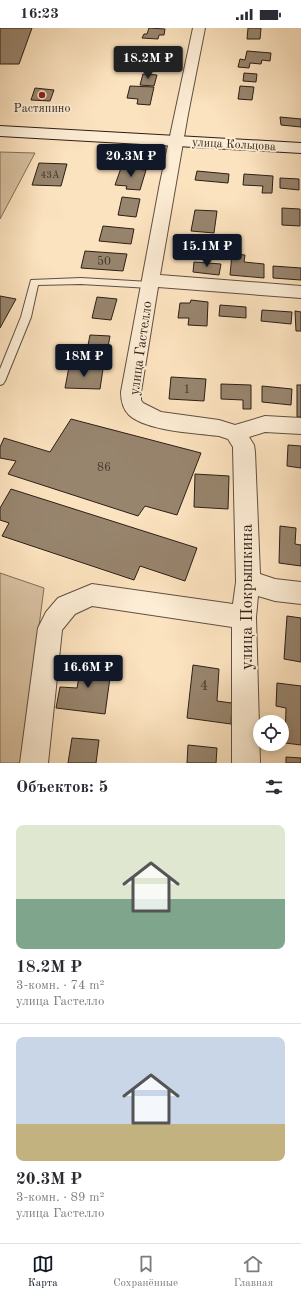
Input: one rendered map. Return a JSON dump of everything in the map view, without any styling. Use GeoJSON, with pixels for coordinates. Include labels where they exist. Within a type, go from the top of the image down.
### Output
{"type":"FeatureCollection","features":[{"type":"Feature","properties":{"kind":"main road","name":"улица Кольцова"},"geometry":{"type":"LineString","coordinates":[[0,131],[301,148]]}},
{"type":"Feature","properties":{"kind":"street","name":"улица Гастелло"},"geometry":{"type":"LineString","coordinates":[[199,28],[197,47],[181,115],[131,392],[132,401],[136,409],[146,415],[159,420],[219,428],[235,433]]}},
{"type":"Feature","properties":{"kind":"street"},"geometry":{"type":"LineString","coordinates":[[150,283],[175,283],[301,292]]}},
{"type":"Feature","properties":{"kind":"street"},"geometry":{"type":"LineString","coordinates":[[235,433],[265,424],[301,426]]}},
{"type":"Feature","properties":{"kind":"street","name":"улица Покрышкина"},"geometry":{"type":"LineString","coordinates":[[235,433],[243,445],[244,452],[248,582],[244,617],[246,763]]}},
{"type":"Feature","properties":{"kind":"street"},"geometry":{"type":"LineString","coordinates":[[248,582],[275,590],[301,593]]}},
{"type":"Feature","properties":{"kind":"street"},"geometry":{"type":"LineString","coordinates":[[34,763],[50,628],[60,610],[72,602],[92,595],[244,617]]}},
{"type":"Feature","properties":{"kind":"lane"},"geometry":{"type":"LineString","coordinates":[[0,381],[26,317],[34,282],[81,281],[150,283]]}},
{"type":"Feature","properties":{"kind":"shaded area"},"geometry":{"type":"Polygon","coordinates":[[[0,152],[35,153],[0,219],[0,152]]]}},
{"type":"Feature","properties":{"kind":"shaded area"},"geometry":{"type":"Polygon","coordinates":[[[0,573],[44,588],[21,763],[0,763],[0,573]]]}},
{"type":"Feature","properties":{"kind":"building"},"geometry":{"type":"Polygon","coordinates":[[[0,28],[32,28],[19,64],[0,64],[0,28]]]}},
{"type":"Feature","properties":{"kind":"building"},"geometry":{"type":"Polygon","coordinates":[[[149,28],[165,29],[164,35],[159,35],[158,39],[142,38],[144,34],[147,34],[149,28]]]}},
{"type":"Feature","properties":{"kind":"building"},"geometry":{"type":"Polygon","coordinates":[[[248,28],[261,28],[260,39],[247,39],[248,28]]]}},
{"type":"Feature","properties":{"kind":"building"},"geometry":{"type":"Polygon","coordinates":[[[149,47],[163,48],[160,58],[168,59],[167,64],[159,63],[159,61],[145,61],[146,59],[139,58],[141,51],[148,51],[149,47]]]}},
{"type":"Feature","properties":{"kind":"building"},"geometry":{"type":"Polygon","coordinates":[[[247,51],[271,53],[270,61],[262,60],[261,64],[250,63],[249,68],[238,67],[240,59],[245,60],[247,51]]]}},
{"type":"Feature","properties":{"kind":"building"},"geometry":{"type":"Polygon","coordinates":[[[244,73],[257,74],[256,82],[243,81],[244,73]]]}},
{"type":"Feature","properties":{"kind":"building"},"geometry":{"type":"Polygon","coordinates":[[[143,74],[157,75],[154,86],[140,85],[143,74]]]}},
{"type":"Feature","properties":{"kind":"building"},"geometry":{"type":"Polygon","coordinates":[[[130,86],[154,87],[150,105],[137,104],[138,99],[127,98],[130,86]]]}},
{"type":"Feature","properties":{"kind":"building"},"geometry":{"type":"Polygon","coordinates":[[[240,86],[254,87],[252,100],[238,99],[240,86]]]}},
{"type":"Feature","properties":{"kind":"building","name":"Растяпино"},"geometry":{"type":"Polygon","coordinates":[[[35,88],[54,90],[50,101],[31,100],[35,88]]]}},
{"type":"Feature","properties":{"kind":"building"},"geometry":{"type":"Polygon","coordinates":[[[280,117],[301,119],[301,127],[281,125],[280,117]]]}},
{"type":"Feature","properties":{"kind":"building"},"geometry":{"type":"Polygon","coordinates":[[[39,163],[67,164],[61,186],[32,185],[39,163]]]}},
{"type":"Feature","properties":{"kind":"building"},"geometry":{"type":"Polygon","coordinates":[[[121,168],[146,170],[140,190],[126,189],[127,186],[115,185],[121,168]]]}},
{"type":"Feature","properties":{"kind":"building"},"geometry":{"type":"Polygon","coordinates":[[[197,171],[229,174],[228,183],[195,180],[197,171]]]}},
{"type":"Feature","properties":{"kind":"building"},"geometry":{"type":"Polygon","coordinates":[[[244,174],[273,176],[272,193],[262,193],[263,186],[243,185],[244,174]]]}},
{"type":"Feature","properties":{"kind":"building"},"geometry":{"type":"Polygon","coordinates":[[[280,178],[299,179],[299,190],[280,188],[280,178]]]}},
{"type":"Feature","properties":{"kind":"building"},"geometry":{"type":"Polygon","coordinates":[[[122,197],[140,199],[136,217],[118,215],[122,197]]]}},
{"type":"Feature","properties":{"kind":"building"},"geometry":{"type":"Polygon","coordinates":[[[282,208],[300,209],[300,226],[282,225],[282,208]]]}},
{"type":"Feature","properties":{"kind":"building"},"geometry":{"type":"Polygon","coordinates":[[[195,210],[217,211],[214,233],[191,231],[195,210]]]}},
{"type":"Feature","properties":{"kind":"building"},"geometry":{"type":"Polygon","coordinates":[[[103,226],[134,229],[131,244],[99,241],[103,226]]]}},
{"type":"Feature","properties":{"kind":"building"},"geometry":{"type":"Polygon","coordinates":[[[85,251],[127,254],[123,271],[81,268],[85,251]]]}},
{"type":"Feature","properties":{"kind":"building"},"geometry":{"type":"Polygon","coordinates":[[[232,254],[245,255],[244,262],[264,264],[264,278],[230,275],[232,254]]]}},
{"type":"Feature","properties":{"kind":"building"},"geometry":{"type":"Polygon","coordinates":[[[194,262],[221,264],[219,275],[193,272],[194,262]]]}},
{"type":"Feature","properties":{"kind":"building"},"geometry":{"type":"Polygon","coordinates":[[[273,266],[301,268],[301,280],[273,278],[273,266]]]}},
{"type":"Feature","properties":{"kind":"building"},"geometry":{"type":"Polygon","coordinates":[[[0,296],[16,299],[0,328],[0,296]]]}},
{"type":"Feature","properties":{"kind":"building"},"geometry":{"type":"Polygon","coordinates":[[[97,297],[117,299],[111,320],[92,318],[97,297]]]}},
{"type":"Feature","properties":{"kind":"building"},"geometry":{"type":"Polygon","coordinates":[[[191,300],[208,302],[207,326],[188,325],[189,318],[178,318],[180,303],[190,303],[191,300]]]}},
{"type":"Feature","properties":{"kind":"building"},"geometry":{"type":"Polygon","coordinates":[[[220,305],[246,307],[246,318],[219,316],[220,305]]]}},
{"type":"Feature","properties":{"kind":"building"},"geometry":{"type":"Polygon","coordinates":[[[262,310],[292,312],[291,324],[261,321],[262,310]]]}},
{"type":"Feature","properties":{"kind":"building"},"geometry":{"type":"Polygon","coordinates":[[[295,311],[301,312],[301,331],[296,331],[295,311]]]}},
{"type":"Feature","properties":{"kind":"building"},"geometry":{"type":"Polygon","coordinates":[[[90,335],[110,336],[105,363],[85,361],[90,335]]]}},
{"type":"Feature","properties":{"kind":"building"},"geometry":{"type":"Polygon","coordinates":[[[69,367],[103,369],[100,389],[65,388],[69,367]]]}},
{"type":"Feature","properties":{"kind":"building"},"geometry":{"type":"Polygon","coordinates":[[[171,377],[206,379],[204,401],[169,399],[171,377]]]}},
{"type":"Feature","properties":{"kind":"building"},"geometry":{"type":"Polygon","coordinates":[[[221,384],[251,385],[251,409],[243,409],[243,400],[221,399],[221,384]]]}},
{"type":"Feature","properties":{"kind":"building"},"geometry":{"type":"Polygon","coordinates":[[[297,385],[301,385],[301,417],[297,417],[297,385]]]}},
{"type":"Feature","properties":{"kind":"building"},"geometry":{"type":"Polygon","coordinates":[[[262,386],[292,389],[291,405],[262,402],[262,386]]]}},
{"type":"Feature","properties":{"kind":"building"},"geometry":{"type":"Polygon","coordinates":[[[71,419],[201,453],[177,515],[145,506],[138,516],[8,474],[16,461],[0,458],[0,447],[4,438],[50,452],[71,419]]]}},
{"type":"Feature","properties":{"kind":"building"},"geometry":{"type":"Polygon","coordinates":[[[288,445],[301,446],[301,468],[287,466],[288,445]]]}},
{"type":"Feature","properties":{"kind":"building"},"geometry":{"type":"Polygon","coordinates":[[[195,474],[229,476],[228,509],[194,507],[195,474]]]}},
{"type":"Feature","properties":{"kind":"building"},"geometry":{"type":"Polygon","coordinates":[[[11,489],[197,548],[185,581],[140,566],[134,580],[2,536],[9,523],[0,520],[0,508],[11,489]]]}},
{"type":"Feature","properties":{"kind":"building"},"geometry":{"type":"Polygon","coordinates":[[[280,526],[296,528],[295,544],[301,545],[301,566],[279,563],[280,526]]]}},
{"type":"Feature","properties":{"kind":"building"},"geometry":{"type":"Polygon","coordinates":[[[287,616],[301,618],[301,662],[284,659],[287,616]]]}},
{"type":"Feature","properties":{"kind":"building"},"geometry":{"type":"Polygon","coordinates":[[[82,660],[112,663],[105,714],[56,708],[60,687],[77,688],[82,660]]]}},
{"type":"Feature","properties":{"kind":"building"},"geometry":{"type":"Polygon","coordinates":[[[193,665],[219,669],[217,701],[232,703],[231,724],[187,718],[193,665]]]}},
{"type":"Feature","properties":{"kind":"building"},"geometry":{"type":"Polygon","coordinates":[[[277,683],[301,686],[301,745],[289,744],[289,715],[286,715],[286,708],[276,706],[277,683]]]}},
{"type":"Feature","properties":{"kind":"building"},"geometry":{"type":"Polygon","coordinates":[[[72,738],[99,740],[96,763],[68,763],[72,738]]]}},
{"type":"Feature","properties":{"kind":"building"},"geometry":{"type":"Polygon","coordinates":[[[188,745],[217,748],[216,763],[187,763],[188,745]]]}},
{"type":"Feature","properties":{"kind":"building"},"geometry":{"type":"Polygon","coordinates":[[[286,757],[301,758],[301,763],[286,763],[286,757]]]}},
{"type":"Feature","properties":{"kind":"place","name":"Растяпино"},"geometry":{"type":"Point","coordinates":[42,95]}}]}
